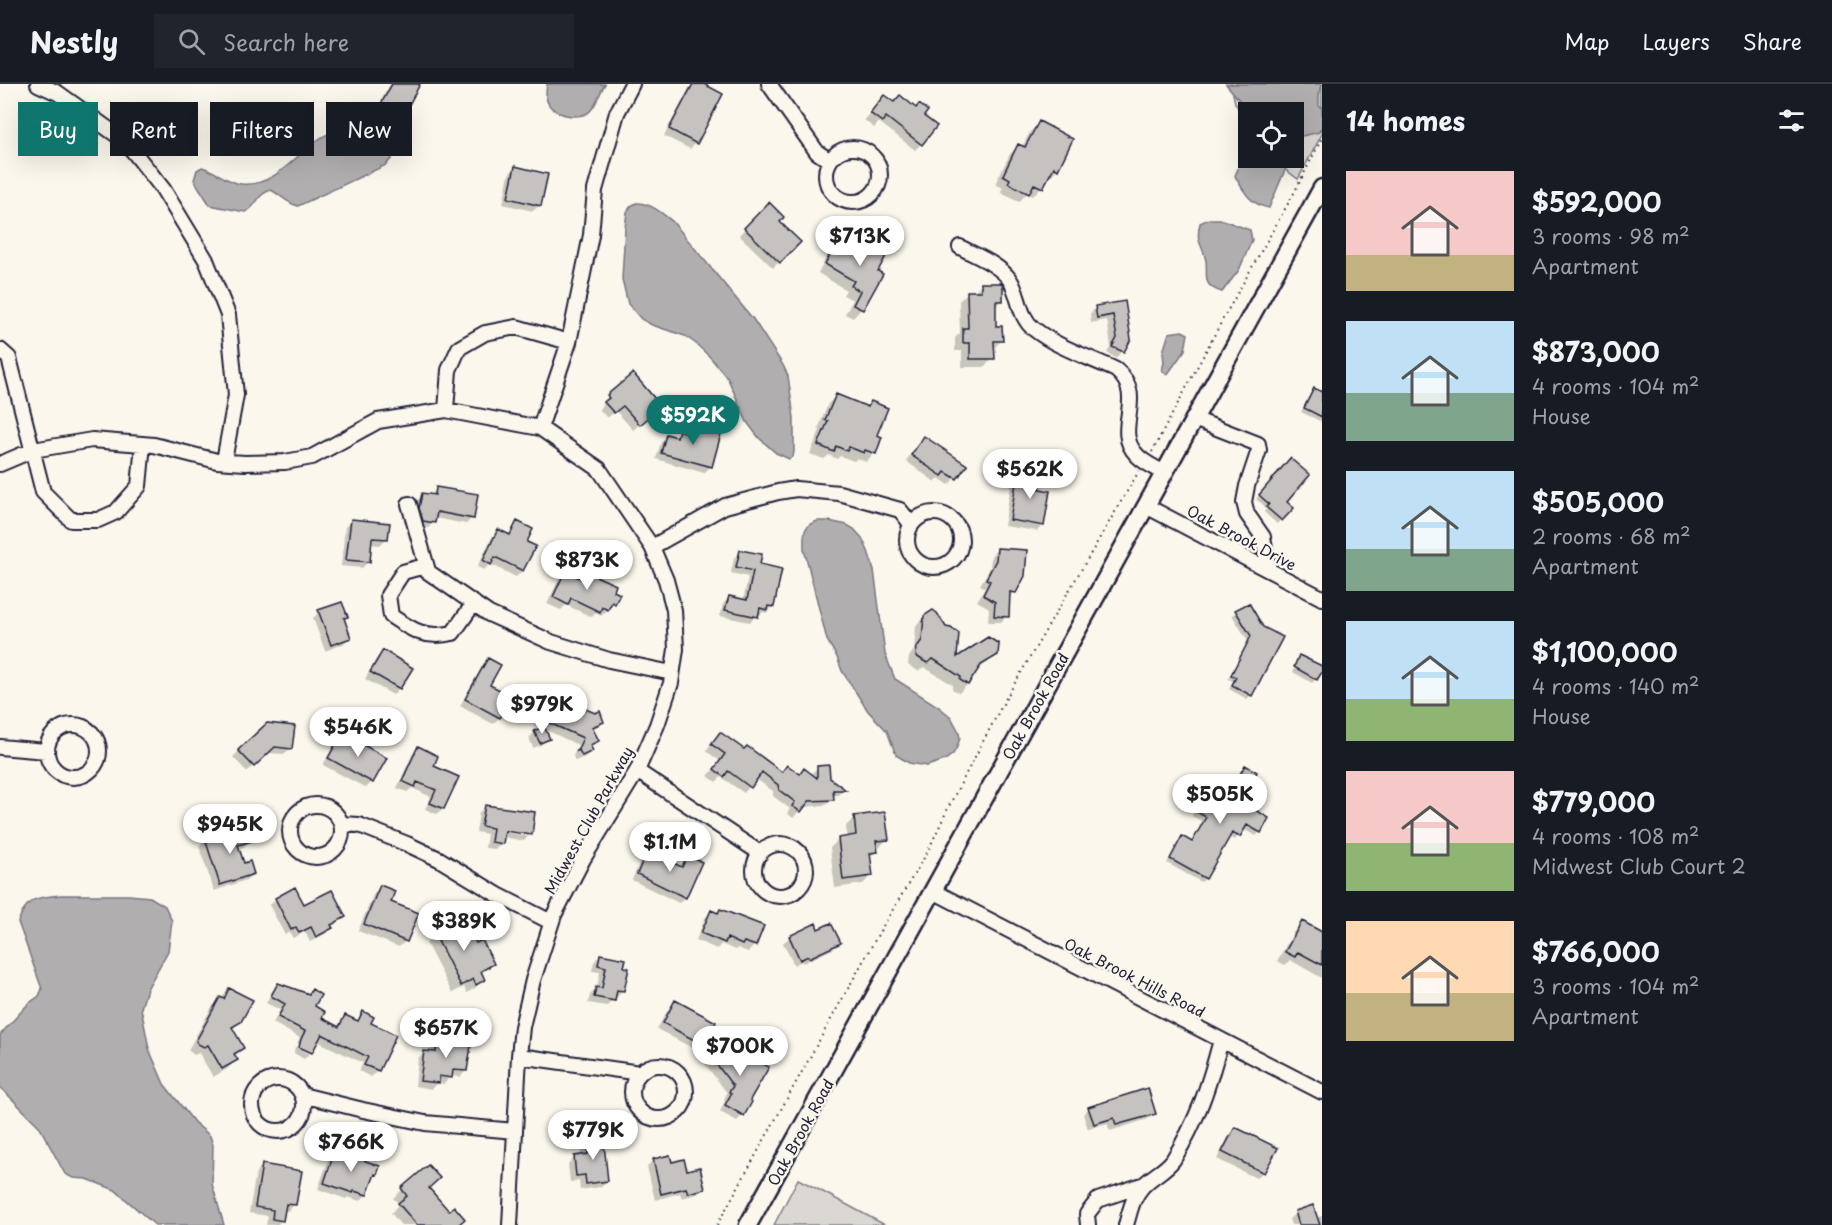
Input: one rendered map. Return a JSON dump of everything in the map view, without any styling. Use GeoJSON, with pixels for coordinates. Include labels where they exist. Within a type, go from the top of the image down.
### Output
{"type":"FeatureCollection","features":[{"type":"Feature","properties":{"kind":"main road","name":"Oak Brook Road"},"geometry":{"type":"LineString","coordinates":[[748,1225],[1322,188]]}},
{"type":"Feature","properties":{"kind":"street"},"geometry":{"type":"LineString","coordinates":[[38,84],[58,93],[125,141],[163,189],[206,260],[228,315],[236,396],[224,461]]}},
{"type":"Feature","properties":{"kind":"street"},"geometry":{"type":"LineString","coordinates":[[540,428],[569,342],[591,235],[595,190],[617,113],[632,84]]}},
{"type":"Feature","properties":{"kind":"street"},"geometry":{"type":"LineString","coordinates":[[769,84],[817,152],[830,161]]}},
{"type":"Feature","properties":{"kind":"street"},"geometry":{"type":"LineString","coordinates":[[861,148],[876,159],[880,167],[881,177],[878,185],[866,199],[849,202],[841,199],[829,187],[826,178],[826,169],[830,161],[844,149],[861,148]]}},
{"type":"Feature","properties":{"kind":"street"},"geometry":{"type":"LineString","coordinates":[[960,247],[1001,270],[1011,280],[1025,319],[1033,328],[1124,376],[1130,393],[1128,441],[1135,453],[1145,462],[1164,473]]}},
{"type":"Feature","properties":{"kind":"street"},"geometry":{"type":"LineString","coordinates":[[446,410],[449,370],[459,348],[485,333],[516,327],[569,342]]}},
{"type":"Feature","properties":{"kind":"street"},"geometry":{"type":"LineString","coordinates":[[0,350],[9,358],[43,492],[71,520],[98,520],[116,512],[139,486],[143,444]]}},
{"type":"Feature","properties":{"kind":"street","name":"Midwest Club Parkway"},"geometry":{"type":"LineString","coordinates":[[1,462],[33,450],[92,440],[143,444],[224,461],[285,462],[312,457],[378,421],[446,410],[540,428],[599,469],[652,547],[666,580],[674,610],[676,649],[671,683],[657,725],[637,771],[583,860],[551,922],[533,980],[522,1027],[519,1056],[510,1225]]}},
{"type":"Feature","properties":{"kind":"street"},"geometry":{"type":"LineString","coordinates":[[1194,419],[1257,444],[1259,450],[1244,502],[1247,513],[1263,537],[1269,570]]}},
{"type":"Feature","properties":{"kind":"street"},"geometry":{"type":"LineString","coordinates":[[652,547],[725,506],[796,489],[839,493],[900,510],[911,524]]}},
{"type":"Feature","properties":{"kind":"street"},"geometry":{"type":"LineString","coordinates":[[409,504],[428,571]]}},
{"type":"Feature","properties":{"kind":"street","name":"Oak Brook Drive"},"geometry":{"type":"LineString","coordinates":[[1146,506],[1322,598]]}},
{"type":"Feature","properties":{"kind":"street"},"geometry":{"type":"LineString","coordinates":[[936,512],[953,520],[961,536],[961,546],[957,554],[944,565],[929,567],[921,564],[910,554],[907,547],[906,539],[911,524],[926,513],[936,512]]}},
{"type":"Feature","properties":{"kind":"street"},"geometry":{"type":"LineString","coordinates":[[474,603],[453,633],[438,636],[412,630],[391,616],[388,595],[403,572],[421,567],[428,571],[474,603],[489,614],[551,642],[609,660],[672,673]]}},
{"type":"Feature","properties":{"kind":"street"},"geometry":{"type":"LineString","coordinates":[[0,747],[46,751]]}},
{"type":"Feature","properties":{"kind":"street"},"geometry":{"type":"LineString","coordinates":[[637,771],[760,853]]}},
{"type":"Feature","properties":{"kind":"street"},"geometry":{"type":"LineString","coordinates":[[342,824],[359,825],[406,843],[551,922]]}},
{"type":"Feature","properties":{"kind":"street","name":"Oak Brook Hills Road"},"geometry":{"type":"LineString","coordinates":[[933,891],[1322,1092]]}},
{"type":"Feature","properties":{"kind":"street"},"geometry":{"type":"LineString","coordinates":[[1126,1225],[1132,1203],[1145,1184],[1171,1163],[1195,1122],[1209,1084],[1221,1040]]}},
{"type":"Feature","properties":{"kind":"street"},"geometry":{"type":"LineString","coordinates":[[519,1056],[640,1073]]}},
{"type":"Feature","properties":{"kind":"street"},"geometry":{"type":"LineString","coordinates":[[302,1095],[425,1123],[515,1131]]}},
{"type":"Feature","properties":{"kind":"street"},"geometry":{"type":"LineString","coordinates":[[1088,1225],[1087,1214],[1098,1200],[1145,1184]]}},
{"type":"Feature","properties":{"kind":"path"},"geometry":{"type":"LineString","coordinates":[[717,1225],[880,931],[927,853],[1005,700],[1148,459],[1322,138]]}},
{"type":"Feature","properties":{"kind":"shaded area"},"geometry":{"type":"Polygon","coordinates":[[[547,84],[605,84],[591,110],[575,116],[562,114],[551,107],[546,99],[547,84]]]}},
{"type":"Feature","properties":{"kind":"shaded area"},"geometry":{"type":"Polygon","coordinates":[[[1226,84],[1322,84],[1319,106],[1322,108],[1322,127],[1319,132],[1304,135],[1304,102],[1241,102],[1226,84]]]}},
{"type":"Feature","properties":{"kind":"shaded area"},"geometry":{"type":"Polygon","coordinates":[[[1231,84],[1322,84],[1322,134],[1304,168],[1304,102],[1238,102],[1238,108],[1231,84]]]}},
{"type":"Feature","properties":{"kind":"shaded area"},"geometry":{"type":"Polygon","coordinates":[[[326,135],[326,156],[391,156],[392,158],[386,165],[298,206],[271,190],[262,195],[245,212],[210,205],[194,180],[197,170],[202,167],[236,183],[253,184],[264,181],[274,176],[298,156],[314,156],[314,143],[326,135]]]}},
{"type":"Feature","properties":{"kind":"shaded area"},"geometry":{"type":"Polygon","coordinates":[[[1238,168],[1286,168],[1269,208],[1252,200],[1235,176],[1238,168]]]}},
{"type":"Feature","properties":{"kind":"shaded area"},"geometry":{"type":"Polygon","coordinates":[[[1283,168],[1304,168],[1298,179],[1283,168]]]}},
{"type":"Feature","properties":{"kind":"shaded area"},"geometry":{"type":"Polygon","coordinates":[[[636,203],[651,207],[673,222],[753,319],[783,365],[788,376],[794,418],[794,452],[789,459],[776,453],[759,438],[747,422],[728,379],[710,357],[685,336],[641,319],[628,304],[622,279],[625,228],[627,212],[636,203]]]}},
{"type":"Feature","properties":{"kind":"shaded area"},"geometry":{"type":"Polygon","coordinates":[[[1209,219],[1220,219],[1250,230],[1252,240],[1239,270],[1222,292],[1208,283],[1205,255],[1199,240],[1200,223],[1209,219]]]}},
{"type":"Feature","properties":{"kind":"shaded area"},"geometry":{"type":"Polygon","coordinates":[[[1182,331],[1188,334],[1185,350],[1167,375],[1162,370],[1163,352],[1169,333],[1182,331]]]}},
{"type":"Feature","properties":{"kind":"shaded area"},"geometry":{"type":"Polygon","coordinates":[[[818,521],[847,525],[862,538],[874,570],[885,654],[895,679],[939,707],[951,717],[958,730],[960,738],[957,747],[953,754],[945,760],[927,766],[909,763],[896,755],[887,731],[868,711],[842,671],[827,640],[804,549],[804,535],[807,528],[818,521]]]}},
{"type":"Feature","properties":{"kind":"shaded area"},"geometry":{"type":"Polygon","coordinates":[[[61,895],[150,897],[165,906],[172,921],[168,951],[147,989],[141,1008],[149,1049],[164,1084],[194,1122],[210,1136],[213,1145],[212,1184],[224,1225],[155,1225],[115,1190],[87,1179],[73,1178],[65,1174],[39,1126],[0,1087],[0,1035],[28,1004],[39,996],[42,989],[18,922],[29,903],[39,898],[61,895]]]}},
{"type":"Feature","properties":{"kind":"shaded area"},"geometry":{"type":"Polygon","coordinates":[[[798,1179],[806,1183],[885,1225],[774,1225],[798,1179]]]}},
{"type":"Feature","properties":{"kind":"building"},"geometry":{"type":"Polygon","coordinates":[[[392,84],[420,84],[410,102],[382,102],[392,84]]]}},
{"type":"Feature","properties":{"kind":"building"},"geometry":{"type":"Polygon","coordinates":[[[693,84],[704,84],[723,94],[697,144],[669,129],[693,84]]]}},
{"type":"Feature","properties":{"kind":"building"},"geometry":{"type":"Polygon","coordinates":[[[884,95],[894,102],[900,95],[916,108],[919,104],[928,111],[924,116],[937,126],[922,145],[886,117],[882,122],[870,113],[884,95]]]}},
{"type":"Feature","properties":{"kind":"building"},"geometry":{"type":"Polygon","coordinates":[[[1039,121],[1073,139],[1058,170],[1054,167],[1043,188],[1034,184],[1029,194],[1008,183],[1010,179],[1003,175],[1018,144],[1025,147],[1039,121]]]}},
{"type":"Feature","properties":{"kind":"building"},"geometry":{"type":"Polygon","coordinates":[[[515,166],[548,174],[541,206],[508,198],[515,166]]]}},
{"type":"Feature","properties":{"kind":"building"},"geometry":{"type":"Polygon","coordinates":[[[769,202],[784,217],[780,222],[801,242],[780,263],[744,228],[769,202]]]}},
{"type":"Feature","properties":{"kind":"building"},"geometry":{"type":"Polygon","coordinates":[[[878,238],[892,245],[878,271],[883,274],[863,310],[853,305],[860,291],[851,286],[854,281],[825,264],[839,239],[868,255],[878,238]]]}},
{"type":"Feature","properties":{"kind":"building"},"geometry":{"type":"Polygon","coordinates":[[[981,283],[1001,283],[1003,286],[1003,301],[996,301],[996,326],[1002,326],[1003,341],[994,341],[995,359],[970,359],[970,343],[963,343],[963,328],[968,328],[967,291],[981,291],[981,283]]]}},
{"type":"Feature","properties":{"kind":"building"},"geometry":{"type":"Polygon","coordinates":[[[1125,301],[1131,339],[1124,352],[1112,347],[1117,338],[1113,315],[1097,318],[1095,306],[1125,301]]]}},
{"type":"Feature","properties":{"kind":"building"},"geometry":{"type":"Polygon","coordinates":[[[633,373],[656,400],[652,403],[658,410],[640,425],[623,406],[614,413],[604,402],[609,398],[607,395],[633,373]]]}},
{"type":"Feature","properties":{"kind":"building"},"geometry":{"type":"Polygon","coordinates":[[[1314,388],[1322,392],[1322,417],[1304,408],[1314,388]]]}},
{"type":"Feature","properties":{"kind":"building"},"geometry":{"type":"Polygon","coordinates":[[[836,394],[868,407],[871,401],[888,408],[877,435],[882,437],[876,454],[865,450],[864,453],[849,447],[847,451],[836,446],[834,452],[818,445],[836,394]]]}},
{"type":"Feature","properties":{"kind":"building"},"geometry":{"type":"Polygon","coordinates":[[[687,425],[721,434],[712,467],[661,453],[666,434],[677,437],[679,430],[685,432],[687,425]]]}},
{"type":"Feature","properties":{"kind":"building"},"geometry":{"type":"Polygon","coordinates":[[[924,436],[967,465],[957,479],[945,472],[942,476],[911,455],[924,436]]]}},
{"type":"Feature","properties":{"kind":"building"},"geometry":{"type":"Polygon","coordinates":[[[1290,458],[1310,475],[1287,502],[1294,508],[1282,521],[1266,507],[1269,504],[1259,495],[1290,458]]]}},
{"type":"Feature","properties":{"kind":"building"},"geometry":{"type":"Polygon","coordinates":[[[1018,471],[1042,474],[1040,489],[1050,491],[1044,526],[1010,520],[1018,471]]]}},
{"type":"Feature","properties":{"kind":"building"},"geometry":{"type":"Polygon","coordinates":[[[436,487],[478,494],[474,519],[437,512],[435,523],[423,521],[419,508],[422,493],[435,495],[436,487]]]}},
{"type":"Feature","properties":{"kind":"building"},"geometry":{"type":"Polygon","coordinates":[[[351,519],[390,523],[388,539],[372,538],[370,562],[346,560],[351,519]]]}},
{"type":"Feature","properties":{"kind":"building"},"geometry":{"type":"Polygon","coordinates":[[[517,521],[533,529],[527,542],[536,546],[523,571],[495,557],[491,565],[483,560],[498,529],[510,535],[517,521]]]}},
{"type":"Feature","properties":{"kind":"building"},"geometry":{"type":"Polygon","coordinates":[[[997,548],[1027,550],[1025,576],[1016,593],[1010,592],[1009,617],[994,616],[995,602],[983,595],[990,581],[986,579],[996,560],[997,548]]]}},
{"type":"Feature","properties":{"kind":"building"},"geometry":{"type":"Polygon","coordinates":[[[740,550],[762,554],[760,564],[782,569],[774,607],[768,606],[767,610],[760,608],[758,617],[725,610],[729,596],[747,600],[753,571],[736,567],[740,550]]]}},
{"type":"Feature","properties":{"kind":"building"},"geometry":{"type":"Polygon","coordinates":[[[565,571],[584,580],[587,572],[616,585],[614,591],[620,594],[615,604],[612,602],[608,610],[602,607],[600,612],[571,598],[568,605],[553,597],[565,571]]]}},
{"type":"Feature","properties":{"kind":"building"},"geometry":{"type":"Polygon","coordinates":[[[342,602],[348,617],[344,618],[351,638],[331,645],[318,610],[342,602]]]}},
{"type":"Feature","properties":{"kind":"building"},"geometry":{"type":"Polygon","coordinates":[[[1249,603],[1263,627],[1283,637],[1252,696],[1232,685],[1236,677],[1231,675],[1251,636],[1235,610],[1249,603]]]}},
{"type":"Feature","properties":{"kind":"building"},"geometry":{"type":"Polygon","coordinates":[[[933,610],[946,627],[959,633],[957,657],[988,637],[999,644],[998,655],[981,665],[968,685],[960,680],[961,677],[933,659],[927,663],[916,656],[917,647],[922,640],[924,616],[933,610]]]}},
{"type":"Feature","properties":{"kind":"building"},"geometry":{"type":"Polygon","coordinates":[[[383,650],[413,668],[400,689],[370,672],[383,650]]]}},
{"type":"Feature","properties":{"kind":"building"},"geometry":{"type":"Polygon","coordinates":[[[1299,655],[1322,666],[1322,672],[1317,680],[1294,667],[1299,655]]]}},
{"type":"Feature","properties":{"kind":"building"},"geometry":{"type":"Polygon","coordinates":[[[488,658],[501,665],[490,685],[508,694],[504,702],[508,704],[500,718],[465,699],[488,658]]]}},
{"type":"Feature","properties":{"kind":"building"},"geometry":{"type":"Polygon","coordinates":[[[561,695],[569,714],[574,704],[595,713],[600,711],[604,722],[592,727],[599,741],[590,745],[593,751],[582,756],[579,750],[577,751],[583,738],[538,718],[553,711],[550,703],[552,699],[561,695]]]}},
{"type":"Feature","properties":{"kind":"building"},"geometry":{"type":"Polygon","coordinates":[[[267,723],[295,726],[292,749],[275,747],[254,767],[238,750],[267,723]]]}},
{"type":"Feature","properties":{"kind":"building"},"geometry":{"type":"Polygon","coordinates":[[[544,726],[550,739],[540,743],[534,731],[544,726]]]}},
{"type":"Feature","properties":{"kind":"building"},"geometry":{"type":"Polygon","coordinates":[[[720,732],[744,749],[747,746],[782,772],[787,765],[800,774],[804,768],[817,778],[817,766],[829,765],[830,778],[846,790],[833,790],[834,800],[809,801],[801,812],[792,806],[795,802],[779,790],[778,785],[762,772],[751,788],[728,771],[724,777],[714,769],[725,754],[711,744],[720,732]]]}},
{"type":"Feature","properties":{"kind":"building"},"geometry":{"type":"Polygon","coordinates":[[[342,733],[387,758],[373,783],[328,758],[342,733]]]}},
{"type":"Feature","properties":{"kind":"building"},"geometry":{"type":"Polygon","coordinates":[[[418,746],[438,756],[434,766],[459,777],[444,809],[430,803],[436,790],[417,782],[415,787],[402,781],[418,746]]]}},
{"type":"Feature","properties":{"kind":"building"},"geometry":{"type":"Polygon","coordinates":[[[1245,765],[1257,772],[1250,784],[1259,789],[1249,806],[1269,818],[1261,833],[1247,825],[1240,837],[1232,833],[1206,879],[1170,859],[1182,836],[1192,842],[1206,817],[1195,811],[1207,790],[1226,800],[1245,765]]]}},
{"type":"Feature","properties":{"kind":"building"},"geometry":{"type":"Polygon","coordinates":[[[485,805],[535,812],[532,835],[505,831],[503,844],[491,842],[493,828],[481,826],[485,805]]]}},
{"type":"Feature","properties":{"kind":"building"},"geometry":{"type":"Polygon","coordinates":[[[885,812],[889,840],[876,841],[878,852],[870,853],[873,876],[843,880],[838,838],[856,835],[854,816],[885,812]]]}},
{"type":"Feature","properties":{"kind":"building"},"geometry":{"type":"Polygon","coordinates":[[[247,825],[252,841],[238,845],[244,863],[250,861],[254,874],[220,885],[205,839],[247,825]]]}},
{"type":"Feature","properties":{"kind":"building"},"geometry":{"type":"Polygon","coordinates":[[[647,851],[682,867],[687,856],[702,862],[686,898],[637,874],[647,851]]]}},
{"type":"Feature","properties":{"kind":"building"},"geometry":{"type":"Polygon","coordinates":[[[380,885],[395,891],[391,902],[419,913],[407,942],[364,924],[380,885]]]}},
{"type":"Feature","properties":{"kind":"building"},"geometry":{"type":"Polygon","coordinates":[[[295,887],[304,904],[332,890],[346,917],[331,925],[333,928],[316,937],[311,927],[299,933],[296,927],[291,930],[275,898],[295,887]]]}},
{"type":"Feature","properties":{"kind":"building"},"geometry":{"type":"Polygon","coordinates":[[[720,909],[764,926],[756,946],[744,942],[742,945],[727,938],[725,943],[701,933],[711,910],[718,913],[720,909]]]}},
{"type":"Feature","properties":{"kind":"building"},"geometry":{"type":"Polygon","coordinates":[[[464,918],[476,943],[482,940],[494,964],[481,971],[485,980],[476,985],[473,979],[461,986],[434,933],[464,918]]]}},
{"type":"Feature","properties":{"kind":"building"},"geometry":{"type":"Polygon","coordinates":[[[1302,921],[1322,932],[1322,965],[1298,952],[1295,957],[1285,952],[1302,921]]]}},
{"type":"Feature","properties":{"kind":"building"},"geometry":{"type":"Polygon","coordinates":[[[816,923],[818,929],[831,923],[841,943],[800,960],[789,936],[816,923]]]}},
{"type":"Feature","properties":{"kind":"building"},"geometry":{"type":"Polygon","coordinates":[[[600,954],[626,959],[624,967],[629,968],[624,991],[617,990],[615,1001],[594,997],[596,987],[602,988],[606,967],[598,965],[600,954]]]}},
{"type":"Feature","properties":{"kind":"building"},"geometry":{"type":"Polygon","coordinates":[[[278,983],[309,994],[312,989],[321,995],[315,1006],[325,1012],[322,1018],[339,1027],[345,1015],[358,1021],[363,1011],[374,1017],[371,1023],[396,1035],[379,1071],[364,1065],[368,1057],[322,1034],[312,1053],[299,1047],[305,1031],[278,1017],[285,1004],[271,996],[278,983]]]}},
{"type":"Feature","properties":{"kind":"building"},"geometry":{"type":"Polygon","coordinates":[[[229,988],[253,1000],[241,1022],[232,1027],[244,1048],[234,1054],[238,1060],[222,1069],[208,1045],[204,1047],[196,1041],[220,997],[224,999],[229,988]]]}},
{"type":"Feature","properties":{"kind":"building"},"geometry":{"type":"Polygon","coordinates":[[[675,1000],[716,1022],[703,1045],[663,1023],[675,1000]]]}},
{"type":"Feature","properties":{"kind":"building"},"geometry":{"type":"Polygon","coordinates":[[[438,1035],[472,1039],[467,1071],[453,1070],[452,1078],[439,1076],[439,1083],[420,1081],[424,1051],[436,1052],[438,1035]]]}},
{"type":"Feature","properties":{"kind":"building"},"geometry":{"type":"Polygon","coordinates":[[[727,1045],[733,1053],[737,1049],[745,1053],[751,1062],[755,1059],[769,1067],[750,1100],[752,1102],[744,1116],[725,1105],[733,1086],[711,1057],[727,1045]]]}},
{"type":"Feature","properties":{"kind":"building"},"geometry":{"type":"Polygon","coordinates":[[[1148,1088],[1156,1114],[1116,1125],[1114,1118],[1094,1124],[1088,1107],[1148,1088]]]}},
{"type":"Feature","properties":{"kind":"building"},"geometry":{"type":"Polygon","coordinates":[[[1235,1127],[1278,1148],[1264,1173],[1222,1152],[1235,1127]]]}},
{"type":"Feature","properties":{"kind":"building"},"geometry":{"type":"Polygon","coordinates":[[[603,1135],[608,1181],[586,1184],[585,1175],[576,1176],[574,1156],[588,1154],[586,1137],[603,1135]]]}},
{"type":"Feature","properties":{"kind":"building"},"geometry":{"type":"Polygon","coordinates":[[[335,1150],[380,1166],[367,1195],[354,1191],[353,1193],[324,1183],[335,1150]]]}},
{"type":"Feature","properties":{"kind":"building"},"geometry":{"type":"Polygon","coordinates":[[[670,1155],[672,1162],[684,1159],[687,1170],[700,1167],[705,1189],[688,1193],[686,1188],[661,1194],[653,1159],[670,1155]]]}},
{"type":"Feature","properties":{"kind":"building"},"geometry":{"type":"Polygon","coordinates":[[[262,1164],[302,1171],[296,1205],[286,1204],[283,1221],[272,1219],[273,1210],[255,1207],[262,1164]]]}},
{"type":"Feature","properties":{"kind":"building"},"geometry":{"type":"Polygon","coordinates":[[[428,1165],[440,1178],[429,1188],[449,1211],[454,1206],[465,1219],[458,1225],[417,1225],[398,1203],[407,1196],[401,1188],[428,1165]]]}},
{"type":"Feature","properties":{"kind":"building"},"geometry":{"type":"Polygon","coordinates":[[[1313,1205],[1320,1225],[1299,1225],[1295,1211],[1313,1205]]]}}]}
